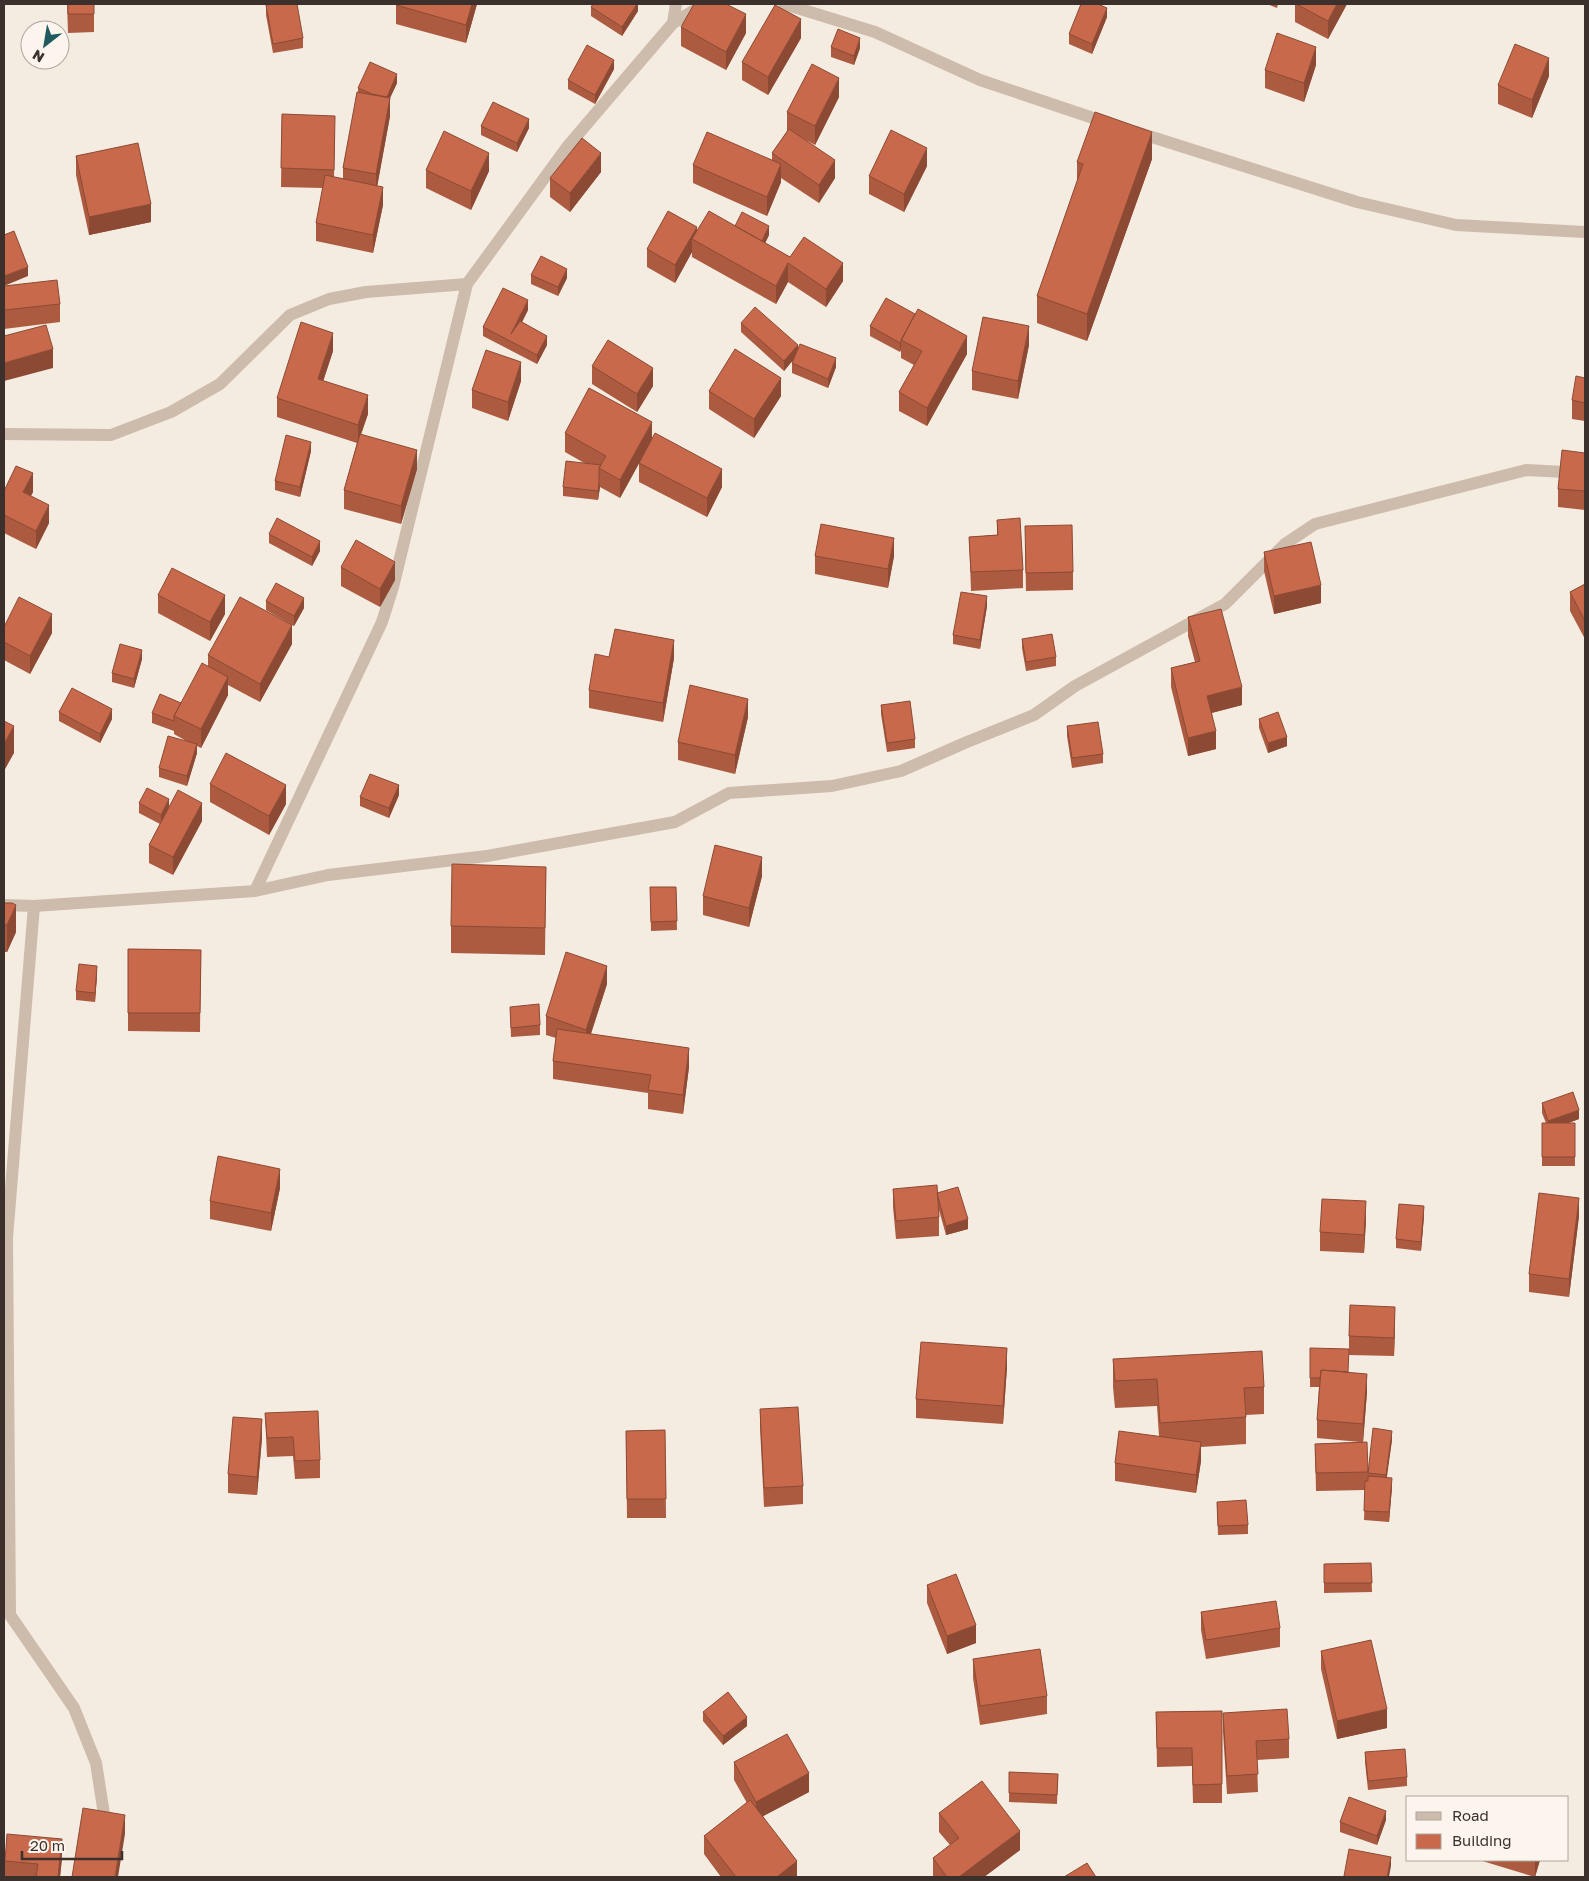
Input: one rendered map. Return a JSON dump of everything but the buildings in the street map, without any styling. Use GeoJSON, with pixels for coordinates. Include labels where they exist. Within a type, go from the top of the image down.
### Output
{"type":"FeatureCollection","features":[{"type":"Feature","properties":{"kind":"street"},"geometry":{"type":"LineString","coordinates":[[673,23],[676,4]]}},
{"type":"Feature","properties":{"kind":"street"},"geometry":{"type":"LineString","coordinates":[[255,891],[382,622],[393,587],[467,284],[567,147],[673,23],[704,4]]}},
{"type":"Feature","properties":{"kind":"street"},"geometry":{"type":"LineString","coordinates":[[784,4],[875,32],[980,80],[1122,128],[1356,202],[1456,225],[1585,232]]}},
{"type":"Feature","properties":{"kind":"street"},"geometry":{"type":"LineString","coordinates":[[4,434],[110,435],[171,412],[220,384],[290,315],[329,300],[366,292],[467,284]]}},
{"type":"Feature","properties":{"kind":"street"},"geometry":{"type":"LineString","coordinates":[[4,905],[34,906],[255,891],[328,875],[487,856],[675,822],[729,793],[832,786],[901,772],[967,742],[1034,715],[1075,686],[1224,604],[1285,544],[1315,524],[1526,470],[1585,473]]}},
{"type":"Feature","properties":{"kind":"street"},"geometry":{"type":"LineString","coordinates":[[34,906],[5,1239],[7,1615],[74,1708],[96,1763],[106,1830],[105,1839]]}}]}
